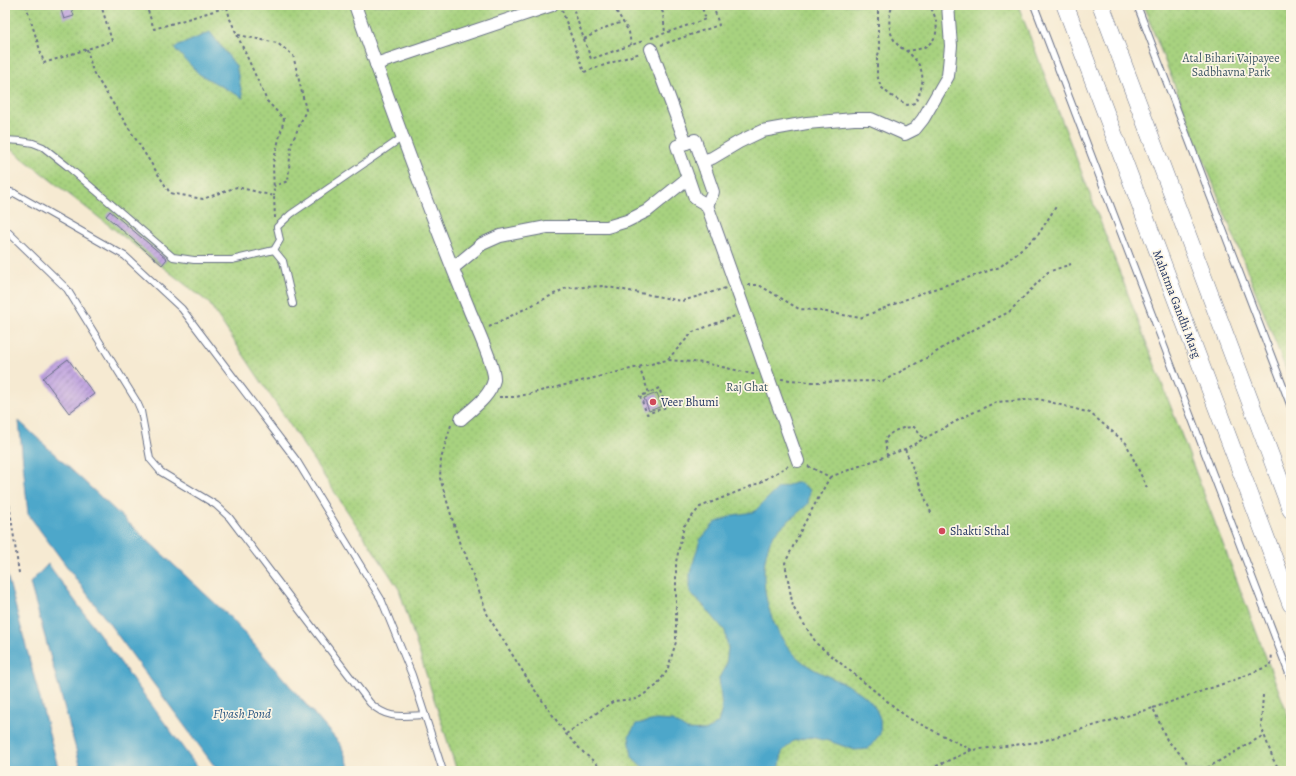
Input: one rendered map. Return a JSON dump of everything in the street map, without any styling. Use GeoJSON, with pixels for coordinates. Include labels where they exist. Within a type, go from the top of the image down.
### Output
{"type":"FeatureCollection","features":[{"type":"Feature","properties":{"kind":"main road","name":"Mahatma Gandhi Marg"},"geometry":{"type":"LineString","coordinates":[[1065,5],[1291,604]]}},
{"type":"Feature","properties":{"kind":"main road"},"geometry":{"type":"LineString","coordinates":[[1101,5],[1291,510]]}},
{"type":"Feature","properties":{"kind":"street"},"geometry":{"type":"LineString","coordinates":[[355,5],[403,137],[489,357],[494,379],[486,397],[461,419]]}},
{"type":"Feature","properties":{"kind":"street"},"geometry":{"type":"LineString","coordinates":[[702,161],[712,158],[739,142],[762,131],[807,123],[870,119],[905,134],[915,129],[923,119],[948,76],[951,46],[948,5]]}},
{"type":"Feature","properties":{"kind":"street"},"geometry":{"type":"LineString","coordinates":[[376,64],[556,6]]}},
{"type":"Feature","properties":{"kind":"street"},"geometry":{"type":"LineString","coordinates":[[651,49],[686,143]]}},
{"type":"Feature","properties":{"kind":"street"},"geometry":{"type":"LineString","coordinates":[[707,205],[713,192],[695,140],[677,146],[694,198],[707,205],[798,461]]}},
{"type":"Feature","properties":{"kind":"street"},"geometry":{"type":"LineString","coordinates":[[453,268],[482,244],[500,236],[547,227],[607,227],[627,221],[647,211],[688,178]]}},
{"type":"Feature","properties":{"kind":"lane"},"geometry":{"type":"LineString","coordinates":[[1034,5],[1291,678]]}},
{"type":"Feature","properties":{"kind":"lane"},"geometry":{"type":"LineString","coordinates":[[1137,5],[1291,407]]}},
{"type":"Feature","properties":{"kind":"lane"},"geometry":{"type":"LineString","coordinates":[[5,140],[32,143],[43,147],[173,257],[194,260],[232,260],[274,250],[280,240],[277,227],[302,207],[403,137]]}},
{"type":"Feature","properties":{"kind":"lane"},"geometry":{"type":"LineString","coordinates":[[5,190],[14,193],[126,256],[182,309],[297,461],[381,599],[412,676],[443,771]]}},
{"type":"Feature","properties":{"kind":"lane"},"geometry":{"type":"LineString","coordinates":[[5,199],[14,193]]}},
{"type":"Feature","properties":{"kind":"lane"},"geometry":{"type":"LineString","coordinates":[[5,229],[67,289],[137,402],[141,412],[150,459],[155,466],[161,472],[216,505],[229,517],[370,703],[382,712],[392,716],[425,715]]}},
{"type":"Feature","properties":{"kind":"lane"},"geometry":{"type":"LineString","coordinates":[[274,250],[283,261],[293,304]]}},
{"type":"Feature","properties":{"kind":"path"},"geometry":{"type":"LineString","coordinates":[[26,5],[44,63],[112,41],[101,5]]}},
{"type":"Feature","properties":{"kind":"path"},"geometry":{"type":"LineString","coordinates":[[146,5],[154,30],[227,6],[230,19],[268,101],[284,119],[273,164],[275,220],[277,227]]}},
{"type":"Feature","properties":{"kind":"path"},"geometry":{"type":"LineString","coordinates":[[616,5],[628,32],[631,45]]}},
{"type":"Feature","properties":{"kind":"path"},"geometry":{"type":"LineString","coordinates":[[659,5],[663,13],[666,33]]}},
{"type":"Feature","properties":{"kind":"path"},"geometry":{"type":"LineString","coordinates":[[556,6],[584,39],[591,59],[706,19],[701,5]]}},
{"type":"Feature","properties":{"kind":"path"},"geometry":{"type":"LineString","coordinates":[[556,6],[584,72],[720,25],[712,5]]}},
{"type":"Feature","properties":{"kind":"path"},"geometry":{"type":"LineString","coordinates":[[878,5],[878,35],[880,49],[877,58],[877,75],[881,87],[890,95],[907,105],[915,103],[919,94],[923,81],[921,66],[912,55],[899,47],[894,40],[889,27],[893,5]]}},
{"type":"Feature","properties":{"kind":"path"},"geometry":{"type":"LineString","coordinates":[[906,50],[918,50],[926,47],[935,38],[938,26],[934,13],[928,5]]}},
{"type":"Feature","properties":{"kind":"path"},"geometry":{"type":"LineString","coordinates":[[584,39],[607,27],[623,22]]}},
{"type":"Feature","properties":{"kind":"path"},"geometry":{"type":"LineString","coordinates":[[237,35],[277,43],[293,55],[301,85],[306,110],[291,145],[288,181],[274,186]]}},
{"type":"Feature","properties":{"kind":"path"},"geometry":{"type":"LineString","coordinates":[[87,49],[93,72],[170,193],[203,199],[237,187],[274,196]]}},
{"type":"Feature","properties":{"kind":"path"},"geometry":{"type":"LineString","coordinates":[[479,332],[566,288],[603,286],[682,301],[736,285],[759,285],[799,309],[815,310],[860,318],[919,294],[1000,267],[1038,235],[1057,205]]}},
{"type":"Feature","properties":{"kind":"path"},"geometry":{"type":"LineString","coordinates":[[486,397],[516,397],[667,360],[705,363],[768,378],[811,382],[883,381],[930,356],[963,335],[1009,312],[1048,272],[1071,264]]}},
{"type":"Feature","properties":{"kind":"path"},"geometry":{"type":"LineString","coordinates":[[667,360],[693,332],[745,312]]}},
{"type":"Feature","properties":{"kind":"path"},"geometry":{"type":"LineString","coordinates":[[639,367],[649,392]]}},
{"type":"Feature","properties":{"kind":"path"},"geometry":{"type":"LineString","coordinates":[[659,388],[666,407],[647,414],[640,396],[649,392],[659,388]]}},
{"type":"Feature","properties":{"kind":"path"},"geometry":{"type":"LineString","coordinates":[[972,750],[908,718],[817,644],[793,607],[785,563],[804,524],[830,477],[906,449],[966,416],[996,402],[1039,399],[1090,413],[1126,442],[1147,488]]}},
{"type":"Feature","properties":{"kind":"path"},"geometry":{"type":"LineString","coordinates":[[461,419],[452,423],[441,459],[440,478],[461,548],[465,553],[488,616],[532,686],[566,734],[584,753],[605,771]]}},
{"type":"Feature","properties":{"kind":"path"},"geometry":{"type":"LineString","coordinates":[[887,456],[885,440],[889,434],[905,427],[914,427],[924,439]]}},
{"type":"Feature","properties":{"kind":"path"},"geometry":{"type":"LineString","coordinates":[[906,449],[932,515]]}},
{"type":"Feature","properties":{"kind":"path"},"geometry":{"type":"LineString","coordinates":[[566,734],[614,701],[637,699],[656,686],[667,671],[676,642],[676,562],[684,526],[700,507],[760,483],[798,461],[830,477]]}},
{"type":"Feature","properties":{"kind":"path"},"geometry":{"type":"LineString","coordinates":[[5,475],[20,573]]}},
{"type":"Feature","properties":{"kind":"path"},"geometry":{"type":"LineString","coordinates":[[925,771],[972,750],[1039,742],[1153,708],[1271,665],[1273,632]]}},
{"type":"Feature","properties":{"kind":"path"},"geometry":{"type":"LineString","coordinates":[[1263,695],[1261,726],[1273,759],[1279,770]]}},
{"type":"Feature","properties":{"kind":"path"},"geometry":{"type":"LineString","coordinates":[[1153,708],[1167,740],[1185,759],[1190,771]]}},
{"type":"Feature","properties":{"kind":"path"},"geometry":{"type":"LineString","coordinates":[[1202,771],[1264,735]]}},
{"type":"Feature","properties":{"kind":"green space","name":"Raj Ghat"},"geometry":{"type":"Polygon","coordinates":[[[5,5],[1018,5],[1291,723],[1291,771],[457,771],[399,589],[209,303],[12,150],[5,149],[5,5]]]}},
{"type":"Feature","properties":{"kind":"green space","name":"Atal Bihari Vajpayee Sadbhavna Park"},"geometry":{"type":"Polygon","coordinates":[[[1143,5],[1291,5],[1291,382],[1143,5]]]}},
{"type":"Feature","properties":{"kind":"water"},"geometry":{"type":"Polygon","coordinates":[[[210,32],[236,66],[243,98],[199,74],[174,48],[210,32]]]}},
{"type":"Feature","properties":{"kind":"water","name":"Flyash Pond"},"geometry":{"type":"Polygon","coordinates":[[[19,421],[232,619],[341,745],[351,771],[218,771],[28,514],[19,421]]]}},
{"type":"Feature","properties":{"kind":"water"},"geometry":{"type":"Polygon","coordinates":[[[799,482],[810,490],[808,504],[772,537],[766,553],[764,569],[765,587],[773,622],[792,652],[804,663],[857,690],[866,697],[874,706],[880,718],[880,734],[868,749],[855,750],[829,741],[810,737],[793,741],[782,752],[779,771],[647,771],[632,757],[629,736],[636,724],[656,720],[673,721],[687,730],[706,731],[718,723],[722,709],[719,678],[726,665],[728,648],[725,631],[704,606],[690,593],[690,574],[700,540],[715,523],[734,515],[754,512],[778,488],[799,482]]]}},
{"type":"Feature","properties":{"kind":"water"},"geometry":{"type":"Polygon","coordinates":[[[48,564],[200,771],[82,771],[30,583],[48,564]]]}},
{"type":"Feature","properties":{"kind":"water"},"geometry":{"type":"Polygon","coordinates":[[[5,567],[59,771],[5,771],[5,567]]]}},
{"type":"Feature","properties":{"kind":"building"},"geometry":{"type":"Polygon","coordinates":[[[71,7],[74,16],[64,19],[61,10],[71,7]]]}},
{"type":"Feature","properties":{"kind":"building"},"geometry":{"type":"Polygon","coordinates":[[[110,211],[167,259],[162,265],[106,216],[110,211]]]}},
{"type":"Feature","properties":{"kind":"building"},"geometry":{"type":"Polygon","coordinates":[[[68,359],[94,394],[69,413],[43,378],[68,359]]]}},
{"type":"Feature","properties":{"kind":"building","name":"Veer Bhumi"},"geometry":{"type":"Polygon","coordinates":[[[657,393],[662,406],[649,411],[644,398],[657,393]]]}},
{"type":"Feature","properties":{"kind":"place","name":"Veer Bhumi"},"geometry":{"type":"Point","coordinates":[653,402]}},
{"type":"Feature","properties":{"kind":"place","name":"Shakti Sthal"},"geometry":{"type":"Point","coordinates":[942,531]}}]}
